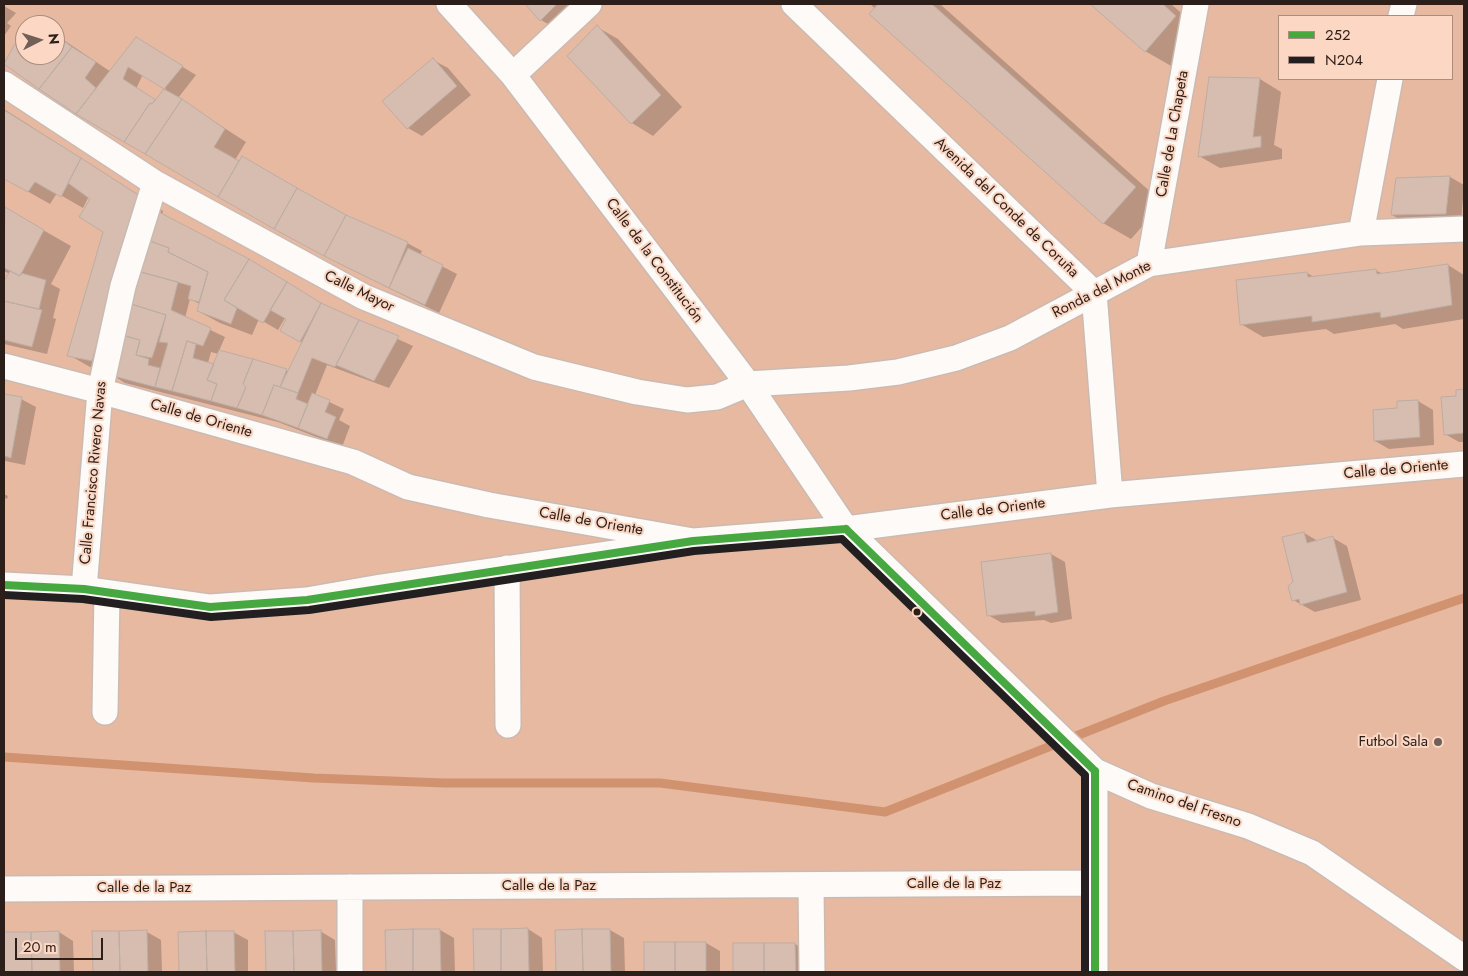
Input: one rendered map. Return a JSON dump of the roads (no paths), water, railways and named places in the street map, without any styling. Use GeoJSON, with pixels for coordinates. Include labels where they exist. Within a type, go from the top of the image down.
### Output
{"type":"FeatureCollection","features":[{"type":"Feature","properties":{"kind":"street","name":"Calle de la Constitución"},"geometry":{"type":"LineString","coordinates":[[449,4],[513,75],[748,384],[846,529]]}},
{"type":"Feature","properties":{"kind":"street"},"geometry":{"type":"LineString","coordinates":[[513,75],[589,4]]}},
{"type":"Feature","properties":{"kind":"street","name":"Avenida del Conde de Coruña"},"geometry":{"type":"LineString","coordinates":[[794,4],[1094,293]]}},
{"type":"Feature","properties":{"kind":"street","name":"Calle de La Chapeta"},"geometry":{"type":"LineString","coordinates":[[1149,264],[1196,4]]}},
{"type":"Feature","properties":{"kind":"street"},"geometry":{"type":"LineString","coordinates":[[1362,233],[1390,80]]}},
{"type":"Feature","properties":{"kind":"street","name":"Calle Mayor"},"geometry":{"type":"LineString","coordinates":[[4,84],[154,184],[364,297],[534,367],[637,392],[687,400],[717,398],[748,384]]}},
{"type":"Feature","properties":{"kind":"street","name":"Calle Francisco Rivero Navas"},"geometry":{"type":"LineString","coordinates":[[106,712],[96,591],[100,391],[123,286],[154,184]]}},
{"type":"Feature","properties":{"kind":"street","name":"Ronda del Monte"},"geometry":{"type":"LineString","coordinates":[[748,384],[805,382],[878,374],[956,358],[1010,338],[1149,264],[1362,233],[1464,229]]}},
{"type":"Feature","properties":{"kind":"street"},"geometry":{"type":"LineString","coordinates":[[1094,293],[1110,495]]}},
{"type":"Feature","properties":{"kind":"street","name":"Calle de Oriente"},"geometry":{"type":"LineString","coordinates":[[4,366],[353,462],[408,487],[489,505],[596,522],[693,541],[846,529],[1110,495],[1464,464]]}},
{"type":"Feature","properties":{"kind":"street"},"geometry":{"type":"LineString","coordinates":[[595,556],[596,522]]}},
{"type":"Feature","properties":{"kind":"street","name":"Camino del Fresno"},"geometry":{"type":"LineString","coordinates":[[846,529],[1088,764],[1151,796],[1248,826],[1312,853],[1464,958]]}},
{"type":"Feature","properties":{"kind":"street"},"geometry":{"type":"LineString","coordinates":[[4,585],[96,591],[210,607],[307,600],[693,541]]}},
{"type":"Feature","properties":{"kind":"street"},"geometry":{"type":"LineString","coordinates":[[507,568],[508,725]]}},
{"type":"Feature","properties":{"kind":"street"},"geometry":{"type":"LineString","coordinates":[[1088,764],[1094,883],[1095,972]]}},
{"type":"Feature","properties":{"kind":"street","name":"Calle de la Paz"},"geometry":{"type":"LineString","coordinates":[[4,889],[1094,883]]}},
{"type":"Feature","properties":{"kind":"street"},"geometry":{"type":"LineString","coordinates":[[811,885],[812,972]]}},
{"type":"Feature","properties":{"kind":"street"},"geometry":{"type":"LineString","coordinates":[[350,887],[350,972]]}},
{"type":"Feature","properties":{"kind":"waterway"},"geometry":{"type":"LineString","coordinates":[[4,757],[314,778],[444,783],[660,783],[885,812],[1164,701],[1464,598]]}},
{"type":"Feature","properties":{"kind":"place","name":"Futbol Sala"},"geometry":{"type":"Point","coordinates":[1438,742]}}]}
